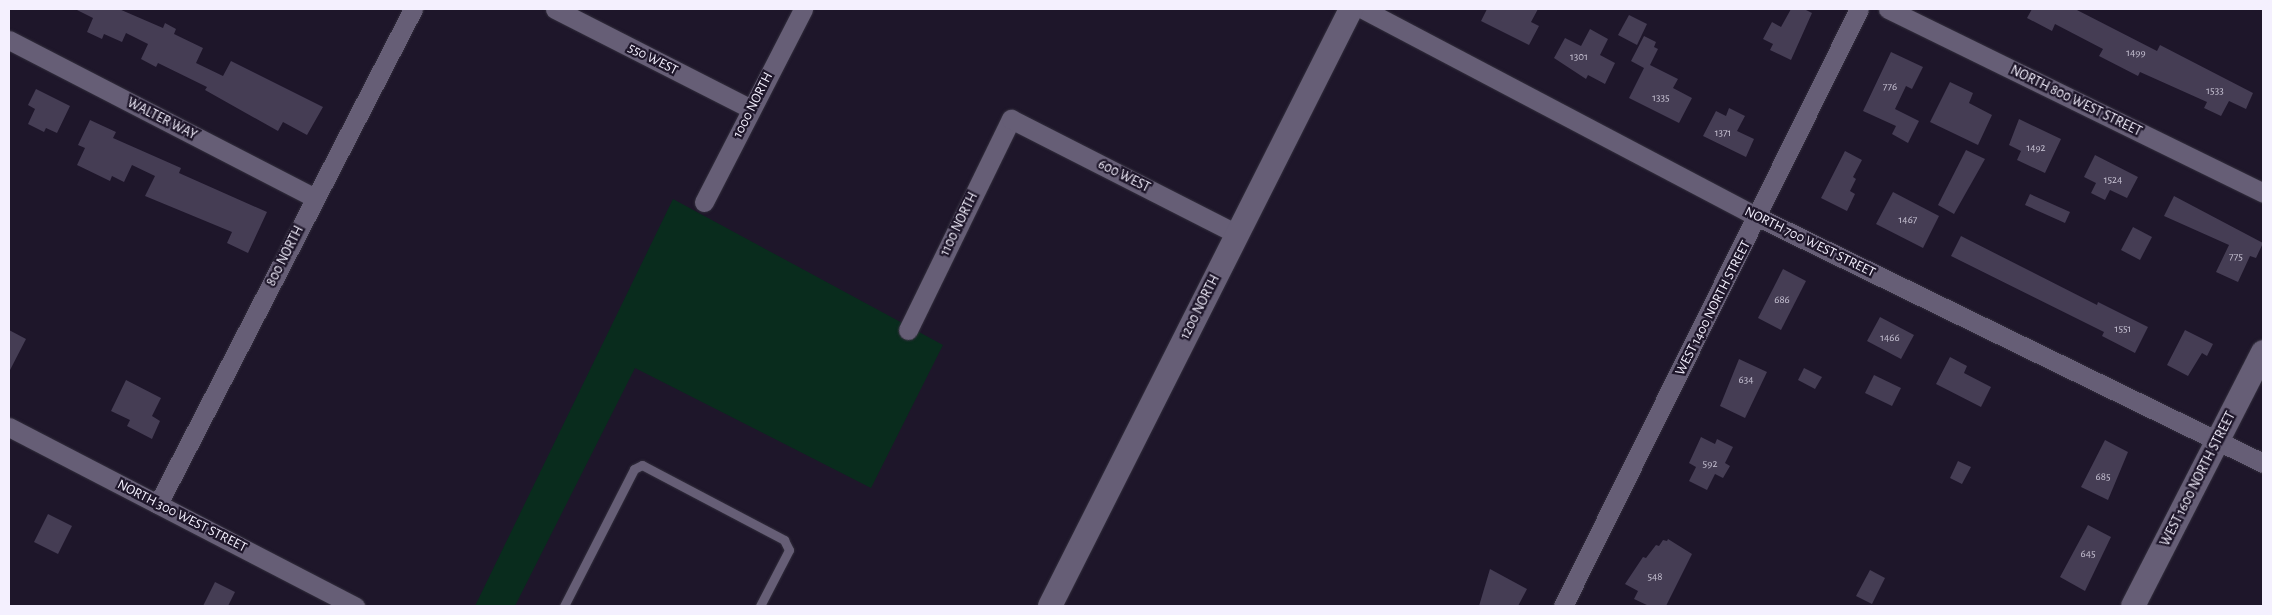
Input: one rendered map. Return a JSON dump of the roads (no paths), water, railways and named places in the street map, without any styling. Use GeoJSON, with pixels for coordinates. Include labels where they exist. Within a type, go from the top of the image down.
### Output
{"type":"FeatureCollection","features":[{"type":"Feature","properties":{"kind":"street","name":"800 NORTH"},"geometry":{"type":"LineString","coordinates":[[158,504],[413,9]]}},
{"type":"Feature","properties":{"kind":"street","name":"550 WEST"},"geometry":{"type":"LineString","coordinates":[[555,9],[751,109]]}},
{"type":"Feature","properties":{"kind":"street","name":"1000 NORTH"},"geometry":{"type":"LineString","coordinates":[[704,202],[804,9]]}},
{"type":"Feature","properties":{"kind":"street","name":"1200 NORTH"},"geometry":{"type":"LineString","coordinates":[[1050,606],[1350,9]]}},
{"type":"Feature","properties":{"kind":"street","name":"NORTH 700 WEST STREET"},"geometry":{"type":"LineString","coordinates":[[1363,9],[1758,218],[2217,443],[2263,463]]}},
{"type":"Feature","properties":{"kind":"street","name":"WEST 1400 NORTH STREET"},"geometry":{"type":"LineString","coordinates":[[1563,606],[1758,218],[1859,9]]}},
{"type":"Feature","properties":{"kind":"street","name":"NORTH 800 WEST STREET"},"geometry":{"type":"LineString","coordinates":[[1888,9],[2263,193]]}},
{"type":"Feature","properties":{"kind":"street","name":"WALTER WAY"},"geometry":{"type":"LineString","coordinates":[[9,40],[315,198]]}},
{"type":"Feature","properties":{"kind":"street","name":"600 WEST"},"geometry":{"type":"LineString","coordinates":[[1011,119],[1237,234]]}},
{"type":"Feature","properties":{"kind":"street","name":"1100 NORTH"},"geometry":{"type":"LineString","coordinates":[[908,330],[1011,119]]}},
{"type":"Feature","properties":{"kind":"street","name":"WEST 1600 NORTH STREET"},"geometry":{"type":"LineString","coordinates":[[2134,606],[2263,352]]}},
{"type":"Feature","properties":{"kind":"street","name":"NORTH 300 WEST STREET"},"geometry":{"type":"LineString","coordinates":[[9,427],[355,606]]}},
{"type":"Feature","properties":{"kind":"lane"},"geometry":{"type":"LineString","coordinates":[[564,606],[634,469],[642,465],[784,540],[789,550],[760,606]]}}]}
